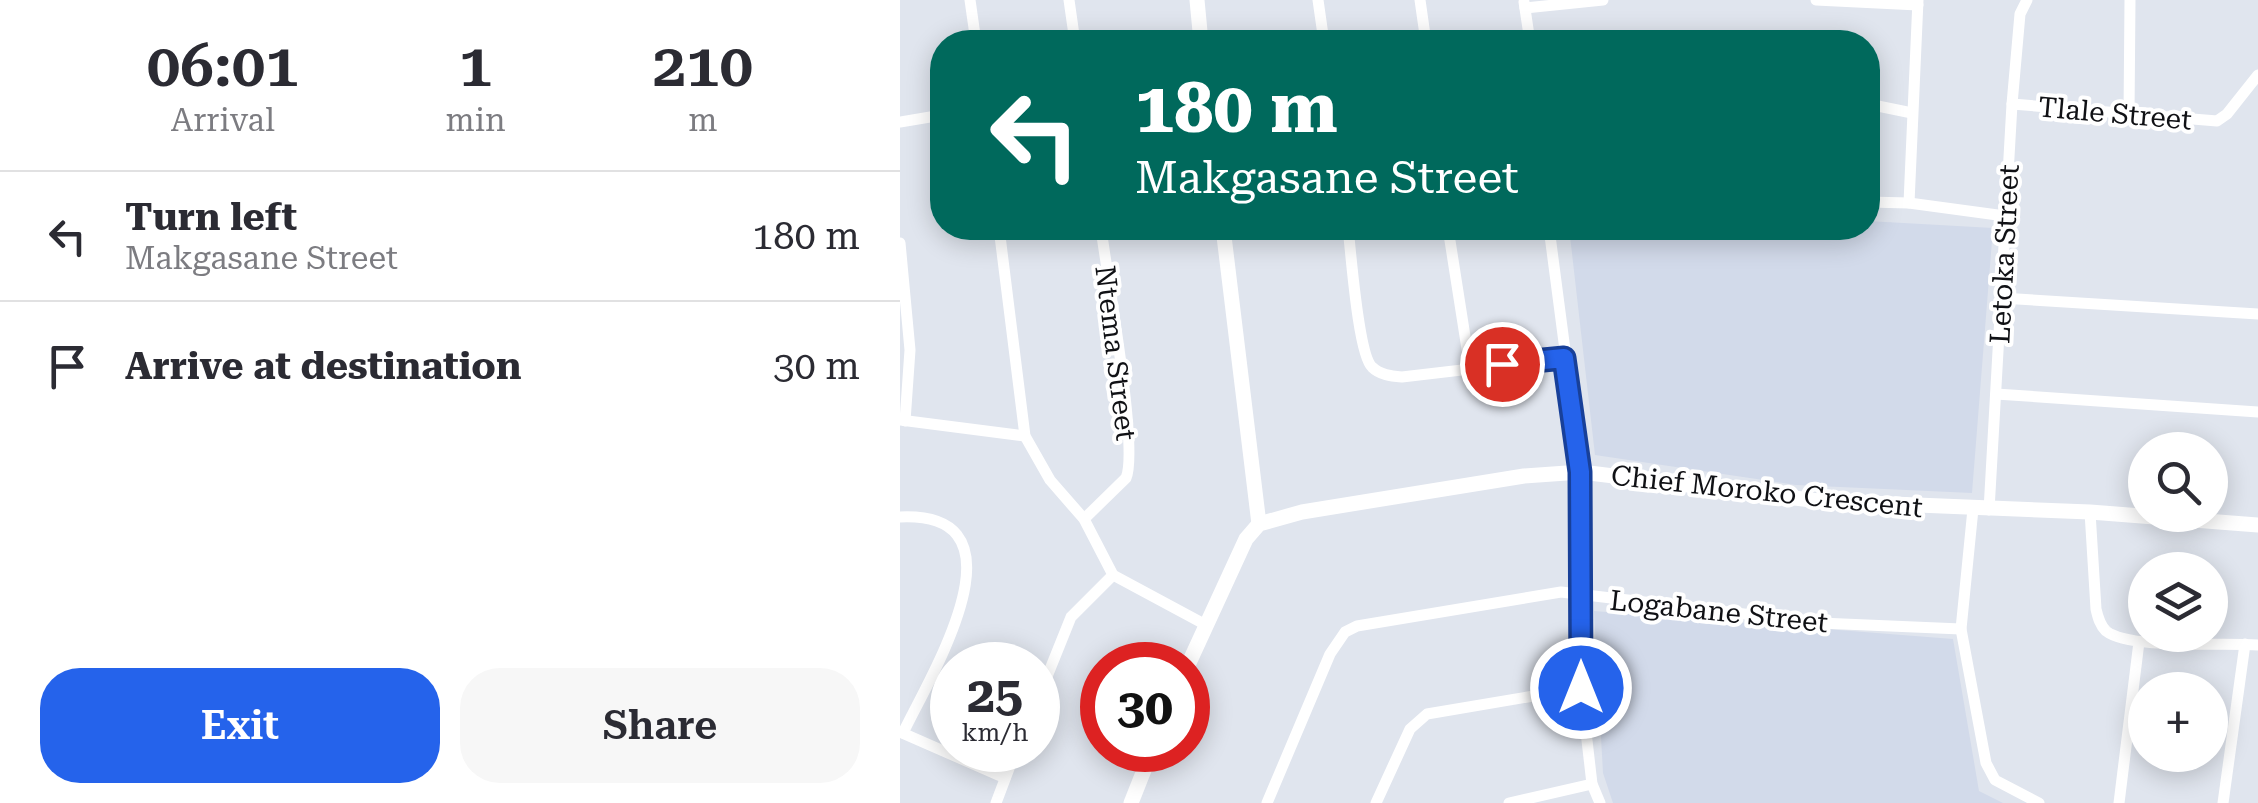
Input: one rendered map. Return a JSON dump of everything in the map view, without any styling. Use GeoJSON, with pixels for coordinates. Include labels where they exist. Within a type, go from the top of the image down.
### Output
{"type":"FeatureCollection","features":[{"type":"Feature","properties":{"kind":"street"},"geometry":{"type":"LineString","coordinates":[[970,0],[974,30]]}},
{"type":"Feature","properties":{"kind":"street"},"geometry":{"type":"LineString","coordinates":[[1069,0],[1073,30]]}},
{"type":"Feature","properties":{"kind":"street"},"geometry":{"type":"LineString","coordinates":[[1197,0],[1200,30]]}},
{"type":"Feature","properties":{"kind":"street"},"geometry":{"type":"LineString","coordinates":[[1318,0],[1322,30]]}},
{"type":"Feature","properties":{"kind":"street"},"geometry":{"type":"LineString","coordinates":[[1420,0],[1424,30]]}},
{"type":"Feature","properties":{"kind":"street"},"geometry":{"type":"LineString","coordinates":[[1528,30],[1524,4],[1603,0]]}},
{"type":"Feature","properties":{"kind":"street"},"geometry":{"type":"LineString","coordinates":[[1816,0],[1918,2],[1909,204]]}},
{"type":"Feature","properties":{"kind":"street","name":"Letoka Street"},"geometry":{"type":"LineString","coordinates":[[1962,629],[1996,394],[2012,104],[2020,14],[2027,0]]}},
{"type":"Feature","properties":{"kind":"street"},"geometry":{"type":"LineString","coordinates":[[2129,116],[2130,0]]}},
{"type":"Feature","properties":{"kind":"street","name":"Tlale Street"},"geometry":{"type":"LineString","coordinates":[[2012,104],[2217,121],[2228,114],[2258,75]]}},
{"type":"Feature","properties":{"kind":"street"},"geometry":{"type":"LineString","coordinates":[[1880,106],[1912,113]]}},
{"type":"Feature","properties":{"kind":"street"},"geometry":{"type":"LineString","coordinates":[[900,122],[930,117]]}},
{"type":"Feature","properties":{"kind":"street"},"geometry":{"type":"LineString","coordinates":[[1880,203],[2006,216]]}},
{"type":"Feature","properties":{"kind":"street"},"geometry":{"type":"LineString","coordinates":[[1000,240],[1025,436],[1050,480],[1084,519],[1113,574],[1206,625]]}},
{"type":"Feature","properties":{"kind":"street","name":"Ntema Street"},"geometry":{"type":"LineString","coordinates":[[1084,519],[1130,471],[1103,240]]}},
{"type":"Feature","properties":{"kind":"street"},"geometry":{"type":"LineString","coordinates":[[1198,642],[1246,539],[1259,524],[1224,240]]}},
{"type":"Feature","properties":{"kind":"street"},"geometry":{"type":"LineString","coordinates":[[1350,240],[1363,347],[1373,368],[1382,374],[1402,376],[1564,358]]}},
{"type":"Feature","properties":{"kind":"street"},"geometry":{"type":"LineString","coordinates":[[1450,240],[1470,368]]}},
{"type":"Feature","properties":{"kind":"street"},"geometry":{"type":"LineString","coordinates":[[1550,240],[1580,472],[1581,688],[1592,784],[1600,803]]}},
{"type":"Feature","properties":{"kind":"street"},"geometry":{"type":"LineString","coordinates":[[900,243],[910,350],[902,421],[1025,436]]}},
{"type":"Feature","properties":{"kind":"street"},"geometry":{"type":"LineString","coordinates":[[2001,298],[2258,314]]}},
{"type":"Feature","properties":{"kind":"street"},"geometry":{"type":"LineString","coordinates":[[1996,394],[2258,412]]}},
{"type":"Feature","properties":{"kind":"street","name":"Chief Moroko Crescent"},"geometry":{"type":"LineString","coordinates":[[1259,524],[1302,512],[1524,476],[1580,472],[1820,501],[2090,512],[2258,525]]}},
{"type":"Feature","properties":{"kind":"street"},"geometry":{"type":"LineString","coordinates":[[2090,512],[2098,618],[2109,633],[2128,639]]}},
{"type":"Feature","properties":{"kind":"street"},"geometry":{"type":"LineString","coordinates":[[900,518],[925,520],[954,531],[963,542],[968,584],[957,618],[902,732],[1005,778]]}},
{"type":"Feature","properties":{"kind":"street"},"geometry":{"type":"LineString","coordinates":[[1060,646],[1072,617],[1113,574]]}},
{"type":"Feature","properties":{"kind":"street","name":"Logabane Street"},"geometry":{"type":"LineString","coordinates":[[1266,803],[1330,654],[1349,629],[1561,592],[1820,623],[1962,629]]}},
{"type":"Feature","properties":{"kind":"street"},"geometry":{"type":"LineString","coordinates":[[1962,629],[1990,773],[1998,783],[2040,803]]}},
{"type":"Feature","properties":{"kind":"street"},"geometry":{"type":"LineString","coordinates":[[2223,803],[2251,645]]}},
{"type":"Feature","properties":{"kind":"street"},"geometry":{"type":"LineString","coordinates":[[2119,803],[2137,652]]}},
{"type":"Feature","properties":{"kind":"street"},"geometry":{"type":"LineString","coordinates":[[1376,803],[1410,729],[1427,714],[1581,688]]}},
{"type":"Feature","properties":{"kind":"street"},"geometry":{"type":"LineString","coordinates":[[996,803],[1007,772]]}},
{"type":"Feature","properties":{"kind":"street"},"geometry":{"type":"LineString","coordinates":[[1131,803],[1143,772]]}},
{"type":"Feature","properties":{"kind":"street"},"geometry":{"type":"LineString","coordinates":[[1509,803],[1592,784]]}},
{"type":"Feature","properties":{"kind":"shaded area"},"geometry":{"type":"Polygon","coordinates":[[[1880,222],[1993,228],[1972,493],[1796,485],[1595,455],[1570,240],[1880,240],[1880,222]]]}},
{"type":"Feature","properties":{"kind":"shaded area"},"geometry":{"type":"Polygon","coordinates":[[[1594,611],[1953,639],[1979,791],[2003,803],[1613,803],[1603,773],[1594,611]]]}},
{"type":"Feature","properties":{"kind":"route"},"geometry":{"type":"LineString","coordinates":[[1502,364],[1564,358],[1580,472],[1581,688]]}}]}
